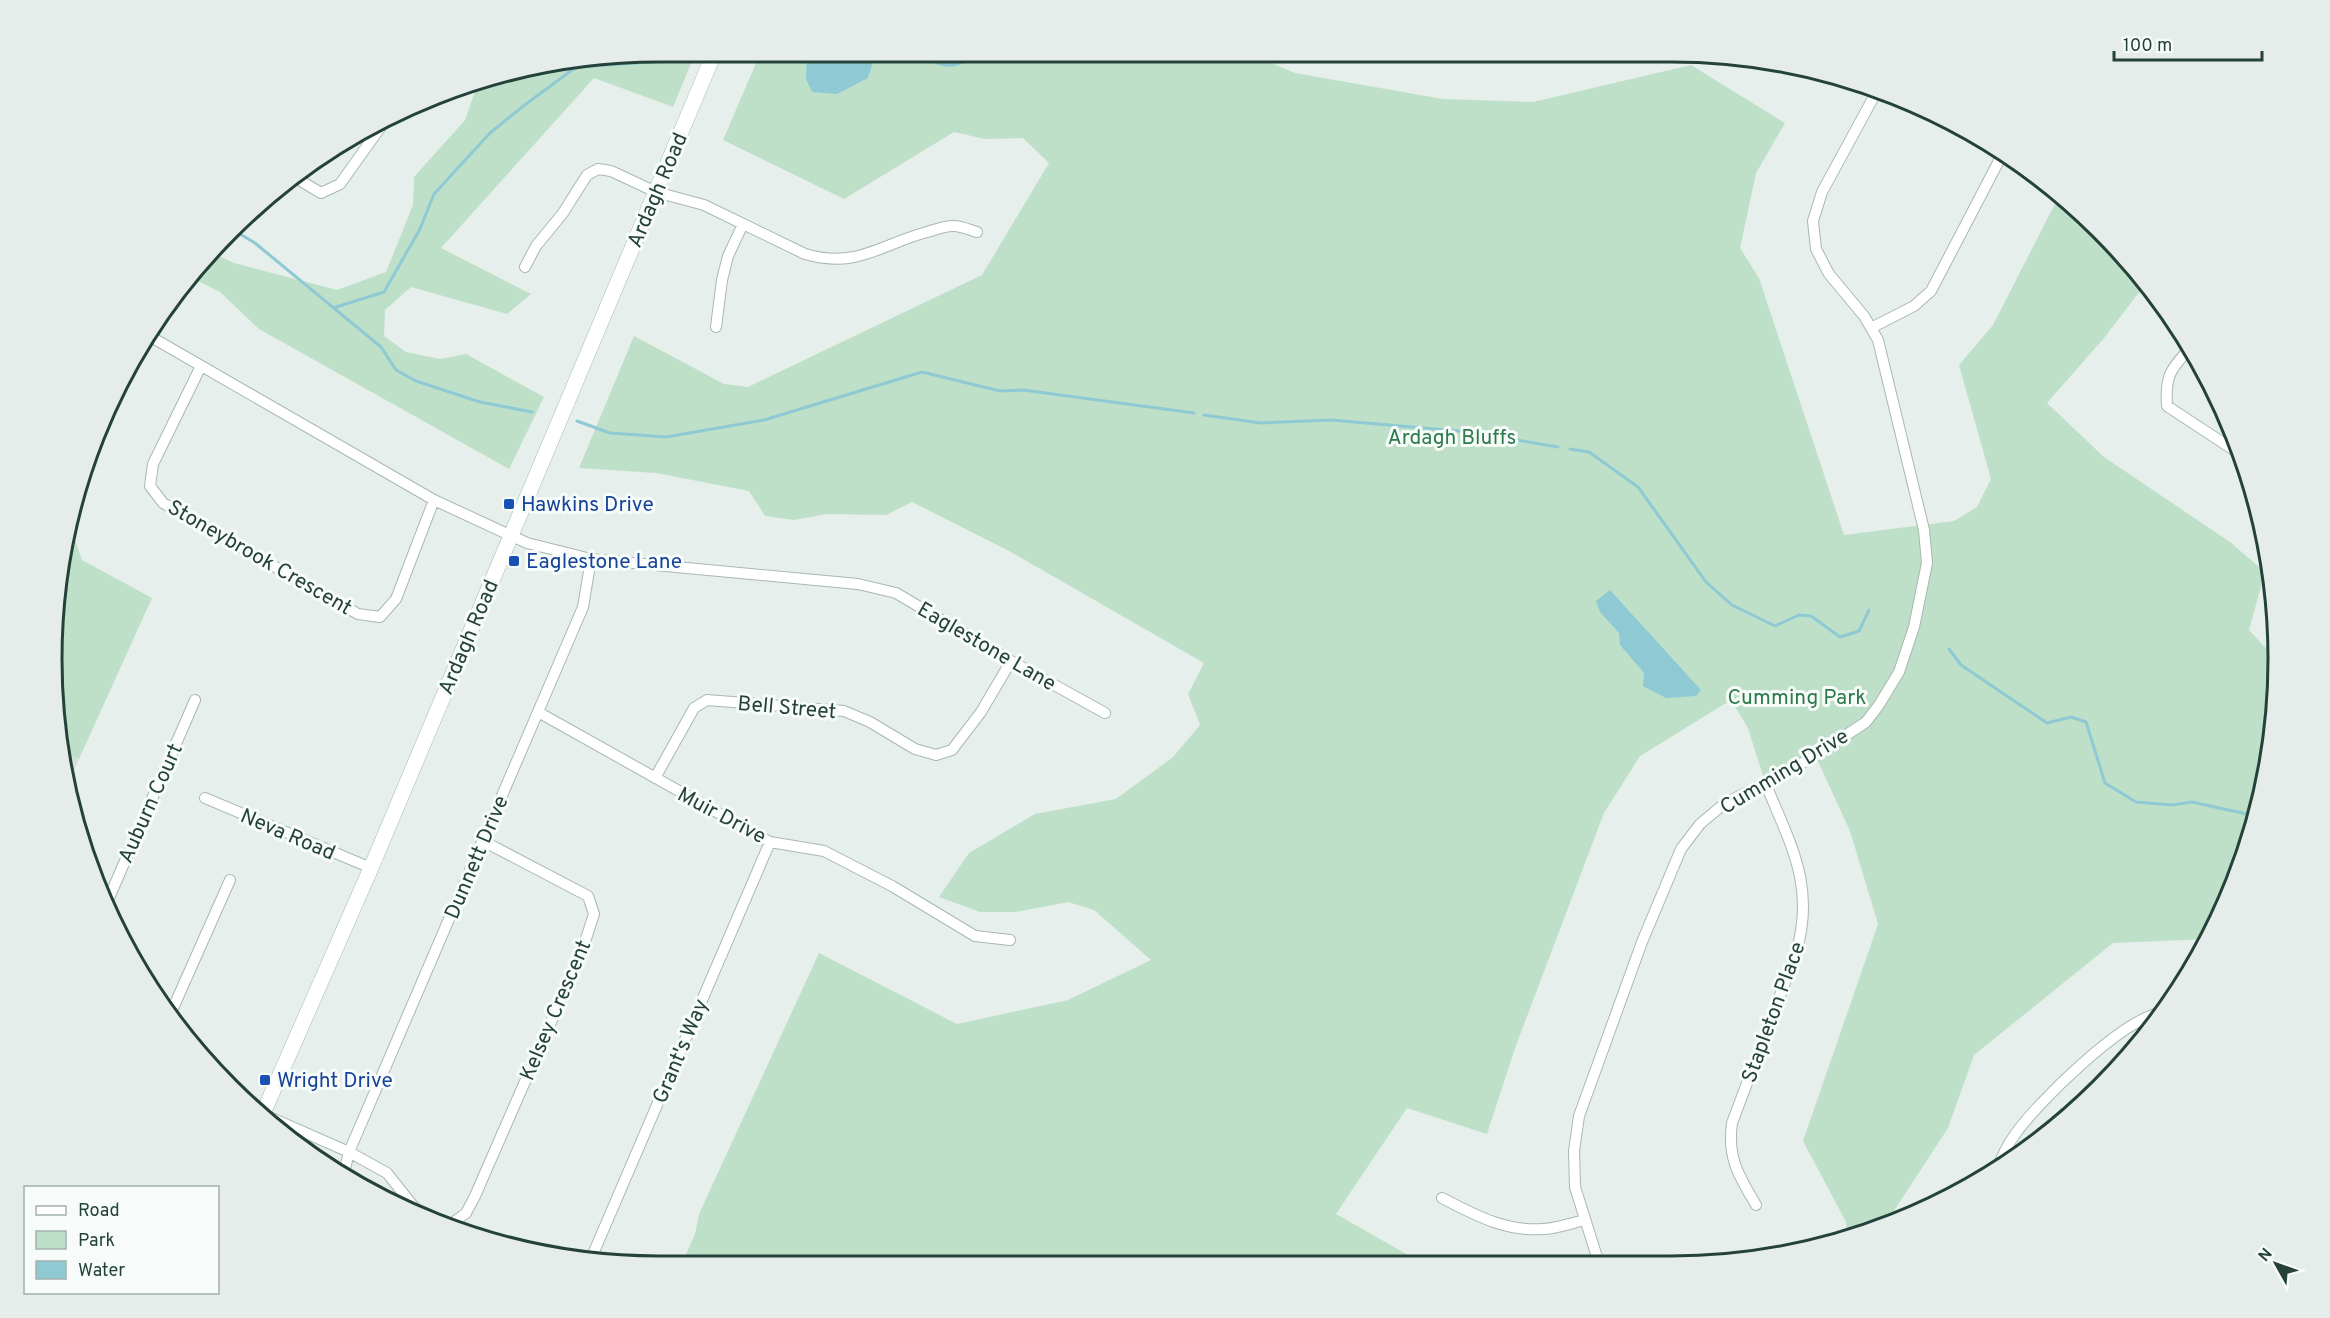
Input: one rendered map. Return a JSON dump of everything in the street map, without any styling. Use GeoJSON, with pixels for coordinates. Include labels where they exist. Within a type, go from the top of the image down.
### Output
{"type":"FeatureCollection","features":[{"type":"Feature","properties":{"kind":"street","name":"Ardagh Road"},"geometry":{"type":"LineString","coordinates":[[262,1105],[371,868],[710,62]]}},
{"type":"Feature","properties":{"kind":"street","name":"Cumming Drive"},"geometry":{"type":"LineString","coordinates":[[1598,1256],[1575,1187],[1575,1151],[1579,1116],[1642,942],[1681,849],[1700,824],[1724,804],[1810,759],[1866,722],[1899,672],[1914,627],[1927,563],[1924,530],[1878,340],[1864,316],[1829,274],[1816,249],[1813,221],[1822,192],[1874,97]]}},
{"type":"Feature","properties":{"kind":"street"},"geometry":{"type":"LineString","coordinates":[[301,181],[321,193],[340,184],[376,133]]}},
{"type":"Feature","properties":{"kind":"street"},"geometry":{"type":"LineString","coordinates":[[1871,328],[1914,306],[1931,291],[1999,160]]}},
{"type":"Feature","properties":{"kind":"street"},"geometry":{"type":"LineString","coordinates":[[525,267],[536,246],[592,171],[605,169],[656,192],[704,205],[805,254],[835,260],[862,257],[913,236],[953,225],[977,232]]}},
{"type":"Feature","properties":{"kind":"street"},"geometry":{"type":"LineString","coordinates":[[716,327],[726,264],[743,224]]}},
{"type":"Feature","properties":{"kind":"street"},"geometry":{"type":"LineString","coordinates":[[155,339],[434,500],[511,536]]}},
{"type":"Feature","properties":{"kind":"street"},"geometry":{"type":"LineString","coordinates":[[2184,354],[2165,383],[2167,406],[2229,447]]}},
{"type":"Feature","properties":{"kind":"street","name":"Stoneybrook Crescent"},"geometry":{"type":"LineString","coordinates":[[201,366],[153,464],[150,486],[163,503],[358,614],[380,617],[396,599],[434,500]]}},
{"type":"Feature","properties":{"kind":"street","name":"Eaglestone Lane"},"geometry":{"type":"LineString","coordinates":[[511,536],[526,543],[591,559],[858,584],[896,593],[1105,713]]}},
{"type":"Feature","properties":{"kind":"street","name":"Dunnett Drive"},"geometry":{"type":"LineString","coordinates":[[345,1167],[349,1152],[584,607],[591,559]]}},
{"type":"Feature","properties":{"kind":"street","name":"Bell Street"},"geometry":{"type":"LineString","coordinates":[[655,778],[694,708],[707,700],[844,711],[870,722],[915,749],[936,755],[952,750],[981,712],[1011,661]]}},
{"type":"Feature","properties":{"kind":"street","name":"Auburn Court"},"geometry":{"type":"LineString","coordinates":[[110,895],[195,700]]}},
{"type":"Feature","properties":{"kind":"street","name":"Muir Drive"},"geometry":{"type":"LineString","coordinates":[[538,712],[770,842],[824,851],[892,886],[975,936],[1010,940]]}},
{"type":"Feature","properties":{"kind":"street","name":"Stapleton Place"},"geometry":{"type":"LineString","coordinates":[[1756,1205],[1734,1166],[1731,1152],[1732,1123],[1796,953],[1802,935],[1804,909],[1803,887],[1798,863],[1765,782]]}},
{"type":"Feature","properties":{"kind":"street","name":"Neva Road"},"geometry":{"type":"LineString","coordinates":[[205,798],[371,868]]}},
{"type":"Feature","properties":{"kind":"street","name":"Kelsey Crescent"},"geometry":{"type":"LineString","coordinates":[[456,1221],[466,1213],[475,1196],[582,951],[594,914],[588,896],[483,841]]}},
{"type":"Feature","properties":{"kind":"street","name":"Grant's Way"},"geometry":{"type":"LineString","coordinates":[[594,1252],[770,842]]}},
{"type":"Feature","properties":{"kind":"street"},"geometry":{"type":"LineString","coordinates":[[174,1007],[230,880]]}},
{"type":"Feature","properties":{"kind":"street"},"geometry":{"type":"LineString","coordinates":[[2004,1155],[2014,1135],[2033,1111],[2100,1047],[2151,1015]]}},
{"type":"Feature","properties":{"kind":"street"},"geometry":{"type":"LineString","coordinates":[[286,1126],[349,1152],[387,1173],[410,1202]]}},
{"type":"Feature","properties":{"kind":"street"},"geometry":{"type":"LineString","coordinates":[[1442,1198],[1490,1223],[1518,1228],[1545,1229],[1586,1220]]}},
{"type":"Feature","properties":{"kind":"shaded area"},"geometry":{"type":"Polygon","coordinates":[[[70,755],[79,759],[73,774],[70,755]]]}},
{"type":"Feature","properties":{"kind":"green space"},"geometry":{"type":"Polygon","coordinates":[[[692,62],[673,107],[594,78],[441,248],[531,294],[507,314],[411,287],[385,310],[384,336],[406,352],[440,359],[466,354],[544,397],[509,469],[259,329],[220,292],[197,281],[219,256],[234,263],[337,290],[386,272],[413,205],[414,177],[465,120],[475,91],[504,82],[581,67],[620,63],[692,62]]]}},
{"type":"Feature","properties":{"kind":"green space","name":"Ardagh Bluffs"},"geometry":{"type":"Polygon","coordinates":[[[756,62],[1269,62],[1295,73],[1443,99],[1533,102],[1691,65],[1785,123],[1756,173],[1740,248],[1759,278],[1844,535],[1954,521],[1977,507],[1991,479],[1959,365],[1993,325],[2056,202],[2093,237],[2141,290],[2104,338],[2047,403],[2104,457],[2230,542],[2261,569],[2263,580],[2249,630],[2268,650],[2267,698],[2263,737],[2257,776],[2237,851],[2207,923],[2198,939],[2113,943],[1974,1055],[1948,1128],[1892,1214],[1847,1230],[1846,1222],[1803,1141],[1878,924],[1850,831],[1815,755],[1765,782],[1748,728],[1731,700],[1640,756],[1604,813],[1515,1048],[1487,1134],[1407,1108],[1336,1214],[1410,1256],[685,1256],[695,1234],[699,1214],[819,953],[957,1024],[1068,1000],[1151,960],[1094,910],[1068,902],[1016,912],[980,912],[939,897],[969,853],[1035,814],[1116,799],[1173,757],[1200,725],[1188,694],[1204,663],[1009,551],[912,502],[886,515],[827,514],[794,520],[765,516],[749,491],[656,473],[579,468],[634,336],[724,384],[748,387],[982,275],[1049,163],[1023,138],[985,139],[954,132],[844,199],[723,140],[756,62]]]}},
{"type":"Feature","properties":{"kind":"green space"},"geometry":{"type":"Polygon","coordinates":[[[74,537],[82,560],[152,598],[79,759],[70,755],[63,698],[62,659],[63,620],[74,537]]]}},
{"type":"Feature","properties":{"kind":"water"},"geometry":{"type":"Polygon","coordinates":[[[807,62],[873,62],[868,78],[837,94],[812,92],[806,79],[807,62]]]}},
{"type":"Feature","properties":{"kind":"water"},"geometry":{"type":"Polygon","coordinates":[[[931,62],[965,62],[953,67],[931,62]]]}},
{"type":"Feature","properties":{"kind":"water"},"geometry":{"type":"Polygon","coordinates":[[[1610,590],[1701,690],[1696,696],[1666,698],[1643,686],[1644,673],[1620,645],[1619,633],[1600,612],[1596,601],[1610,590]]]}},
{"type":"Feature","properties":{"kind":"waterway"},"geometry":{"type":"LineString","coordinates":[[590,66],[647,62]]}},
{"type":"Feature","properties":{"kind":"waterway"},"geometry":{"type":"LineString","coordinates":[[333,308],[384,292],[420,229],[434,194],[490,133],[575,68]]}},
{"type":"Feature","properties":{"kind":"waterway"},"geometry":{"type":"LineString","coordinates":[[240,234],[255,243],[381,347],[396,370],[416,381],[480,402],[532,412]]}},
{"type":"Feature","properties":{"kind":"waterway"},"geometry":{"type":"LineString","coordinates":[[577,421],[610,433],[666,437],[764,420],[922,372],[1000,391],[1023,390],[1194,413]]}},
{"type":"Feature","properties":{"kind":"waterway"},"geometry":{"type":"LineString","coordinates":[[1204,415],[1261,423],[1331,420],[1470,432],[1558,447]]}},
{"type":"Feature","properties":{"kind":"waterway"},"geometry":{"type":"LineString","coordinates":[[1570,449],[1589,452],[1638,487],[1706,582],[1732,605],[1775,626],[1799,615],[1811,616],[1840,637],[1859,631],[1869,610]]}},
{"type":"Feature","properties":{"kind":"waterway"},"geometry":{"type":"LineString","coordinates":[[1949,649],[1961,665],[2047,723],[2071,717],[2086,722],[2105,783],[2136,802],[2172,805],[2192,802],[2248,814]]}},
{"type":"Feature","properties":{"kind":"place","name":"Hawkins Drive"},"geometry":{"type":"Point","coordinates":[509,504]}},
{"type":"Feature","properties":{"kind":"place","name":"Eaglestone Lane"},"geometry":{"type":"Point","coordinates":[514,561]}},
{"type":"Feature","properties":{"kind":"place","name":"Wright Drive"},"geometry":{"type":"Point","coordinates":[265,1080]}},
{"type":"Feature","properties":{"kind":"park label","name":"Cumming Park"},"geometry":{"type":"Point","coordinates":[1797,697]}}]}
